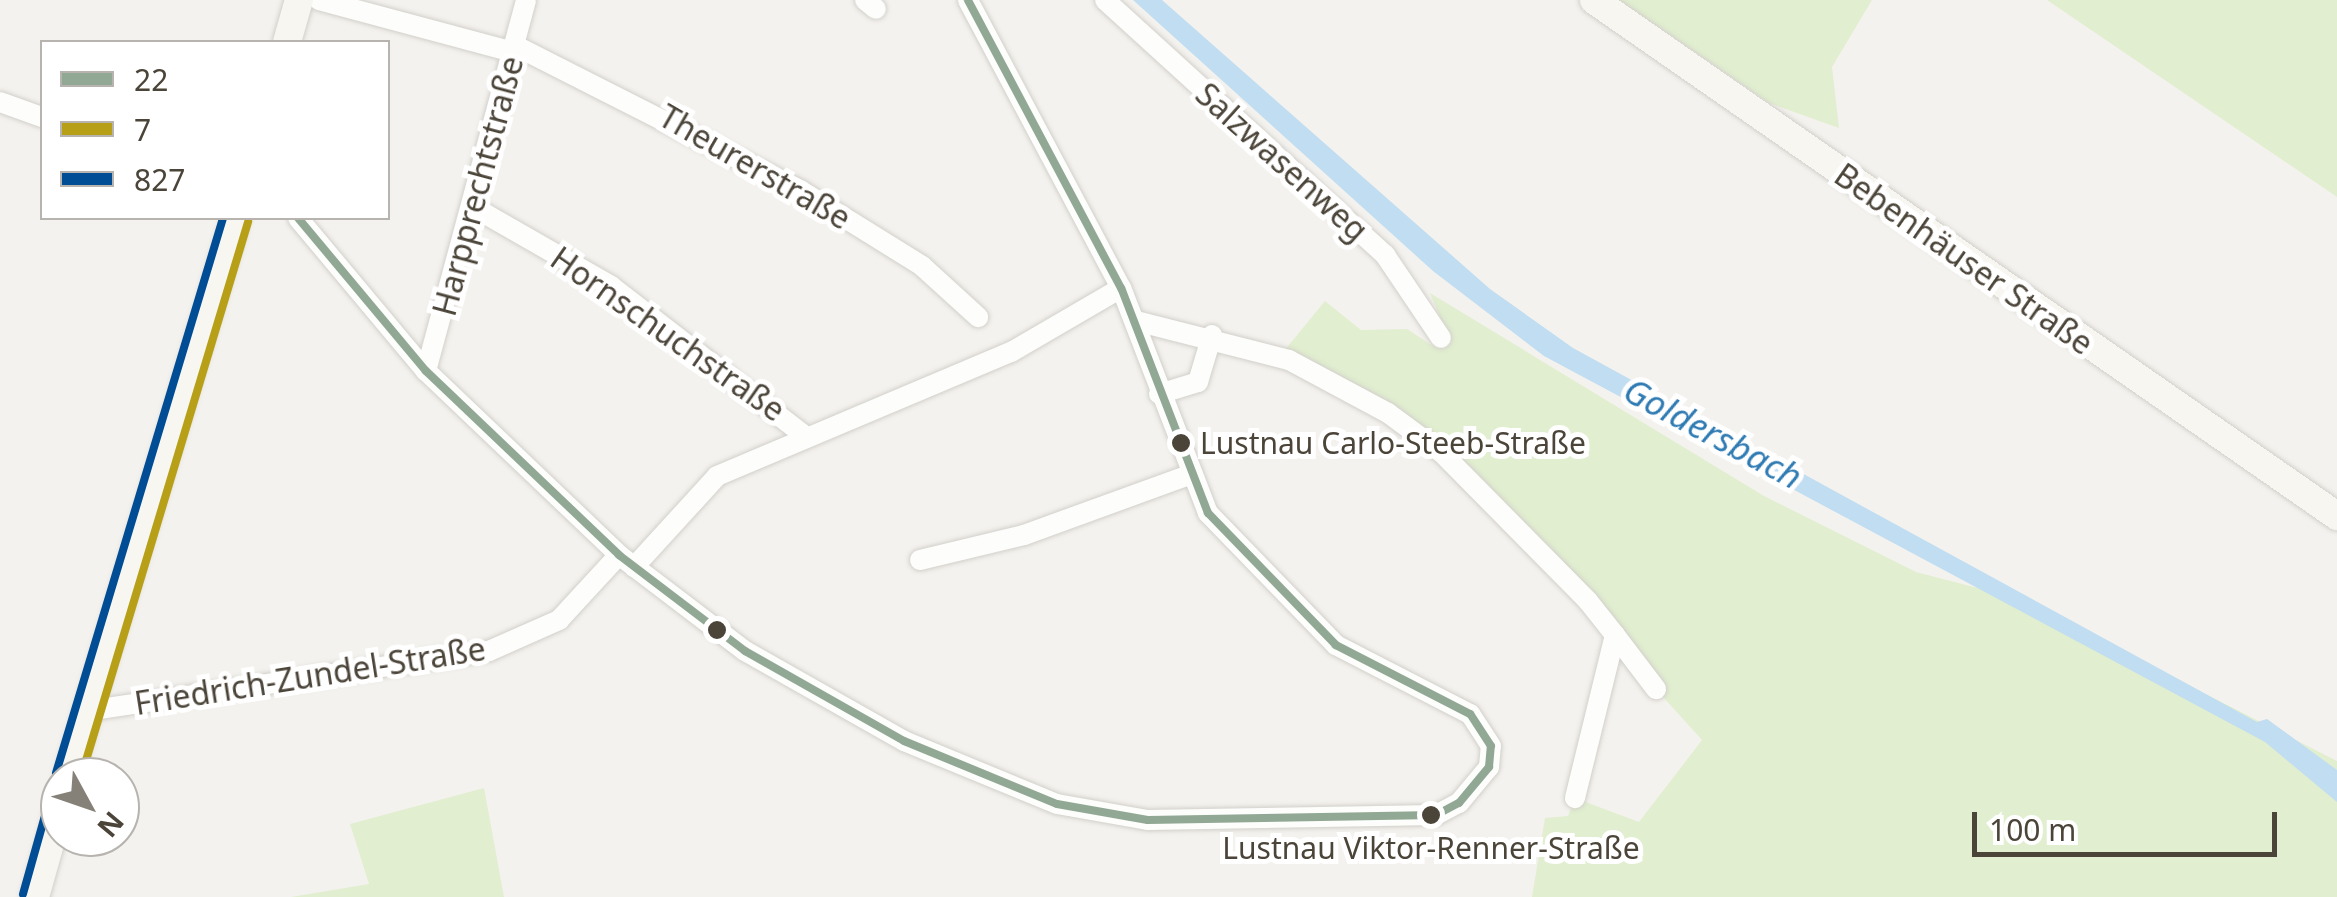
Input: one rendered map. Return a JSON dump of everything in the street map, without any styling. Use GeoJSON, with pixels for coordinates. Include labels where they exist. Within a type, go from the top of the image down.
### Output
{"type":"FeatureCollection","features":[{"type":"Feature","properties":{"kind":"main road"},"geometry":{"type":"LineString","coordinates":[[288,40],[298,0]]}},
{"type":"Feature","properties":{"kind":"main road","name":"Bebenhäuser Straße"},"geometry":{"type":"LineString","coordinates":[[1594,0],[2337,516]]}},
{"type":"Feature","properties":{"kind":"main road"},"geometry":{"type":"LineString","coordinates":[[73,757],[235,220]]}},
{"type":"Feature","properties":{"kind":"main road"},"geometry":{"type":"LineString","coordinates":[[35,897],[46,857]]}},
{"type":"Feature","properties":{"kind":"street","name":"Theurerstraße"},"geometry":{"type":"LineString","coordinates":[[320,0],[513,48],[800,190],[922,266],[978,318]]}},
{"type":"Feature","properties":{"kind":"street","name":"Harpprechtstraße"},"geometry":{"type":"LineString","coordinates":[[426,371],[475,208],[526,0]]}},
{"type":"Feature","properties":{"kind":"street"},"geometry":{"type":"LineString","coordinates":[[300,220],[426,371],[627,561],[745,652],[847,710],[977,776],[1057,804],[1148,820],[1436,815],[1482,785],[1490,746],[1470,714],[1368,664],[1299,614],[1208,513],[1189,475],[1121,288],[968,0]]}},
{"type":"Feature","properties":{"kind":"street","name":"Salzwasenweg"},"geometry":{"type":"LineString","coordinates":[[1105,0],[1385,255],[1441,338]]}},
{"type":"Feature","properties":{"kind":"street"},"geometry":{"type":"LineString","coordinates":[[0,102],[40,115]]}},
{"type":"Feature","properties":{"kind":"street","name":"Hornschuchstraße"},"geometry":{"type":"LineString","coordinates":[[475,208],[612,286],[802,438]]}},
{"type":"Feature","properties":{"kind":"street","name":"Friedrich-Zundel-Straße"},"geometry":{"type":"LineString","coordinates":[[86,711],[489,650],[559,620],[716,476],[1011,352],[1121,288]]}},
{"type":"Feature","properties":{"kind":"street"},"geometry":{"type":"LineString","coordinates":[[1136,321],[1212,335],[1289,360],[1428,442],[1615,635],[1656,689]]}},
{"type":"Feature","properties":{"kind":"street"},"geometry":{"type":"LineString","coordinates":[[1159,394],[1198,382],[1212,335]]}},
{"type":"Feature","properties":{"kind":"street"},"geometry":{"type":"LineString","coordinates":[[920,560],[1024,535],[1189,475]]}},
{"type":"Feature","properties":{"kind":"street"},"geometry":{"type":"LineString","coordinates":[[1575,798],[1615,635]]}},
{"type":"Feature","properties":{"kind":"green space"},"geometry":{"type":"Polygon","coordinates":[[[1619,0],[1872,0],[1832,67],[1839,128],[1769,103],[1619,0]]]}},
{"type":"Feature","properties":{"kind":"green space"},"geometry":{"type":"Polygon","coordinates":[[[2047,0],[2337,0],[2337,197],[2047,0]]]}},
{"type":"Feature","properties":{"kind":"green space"},"geometry":{"type":"Polygon","coordinates":[[[1430,293],[1764,496],[1916,572],[2020,599],[2337,761],[2337,897],[1532,897],[1545,818],[1568,816],[1575,798],[1639,822],[1702,740],[1442,453],[1279,357],[1325,301],[1361,330],[1407,329],[1433,346],[1446,332],[1430,293]]]}},
{"type":"Feature","properties":{"kind":"green space"},"geometry":{"type":"Polygon","coordinates":[[[484,788],[504,897],[291,897],[369,884],[350,824],[484,788]]]}},
{"type":"Feature","properties":{"kind":"water","name":"Goldersbach"},"geometry":{"type":"Polygon","coordinates":[[[1133,0],[1162,0],[1490,289],[1573,348],[2257,722],[2267,719],[2337,770],[2337,802],[2265,742],[1544,356],[1433,271],[1133,0]]]}},
{"type":"Feature","properties":{"kind":"transit line","name":"22"},"geometry":{"type":"LineString","coordinates":[[300,220],[426,371],[619,555],[745,651],[904,741],[1057,804],[1148,820],[1436,815],[1459,803],[1489,767],[1491,746],[1470,714],[1336,645],[1208,513],[1121,288],[968,0]]}},
{"type":"Feature","properties":{"kind":"transit line","name":"827"},"geometry":{"type":"LineString","coordinates":[[61,757],[222,220]]}},
{"type":"Feature","properties":{"kind":"transit line","name":"7"},"geometry":{"type":"LineString","coordinates":[[87,757],[248,222]]}},
{"type":"Feature","properties":{"kind":"transit line","name":"827"},"geometry":{"type":"LineString","coordinates":[[23,894],[40,833]]}},
{"type":"Feature","properties":{"kind":"place","name":"Lustnau Carlo-Steeb-Straße"},"geometry":{"type":"Point","coordinates":[1181,443]}},
{"type":"Feature","properties":{"kind":"place","name":"Lustnau Viktor-Renner-Straße"},"geometry":{"type":"Point","coordinates":[1431,815]}}]}
